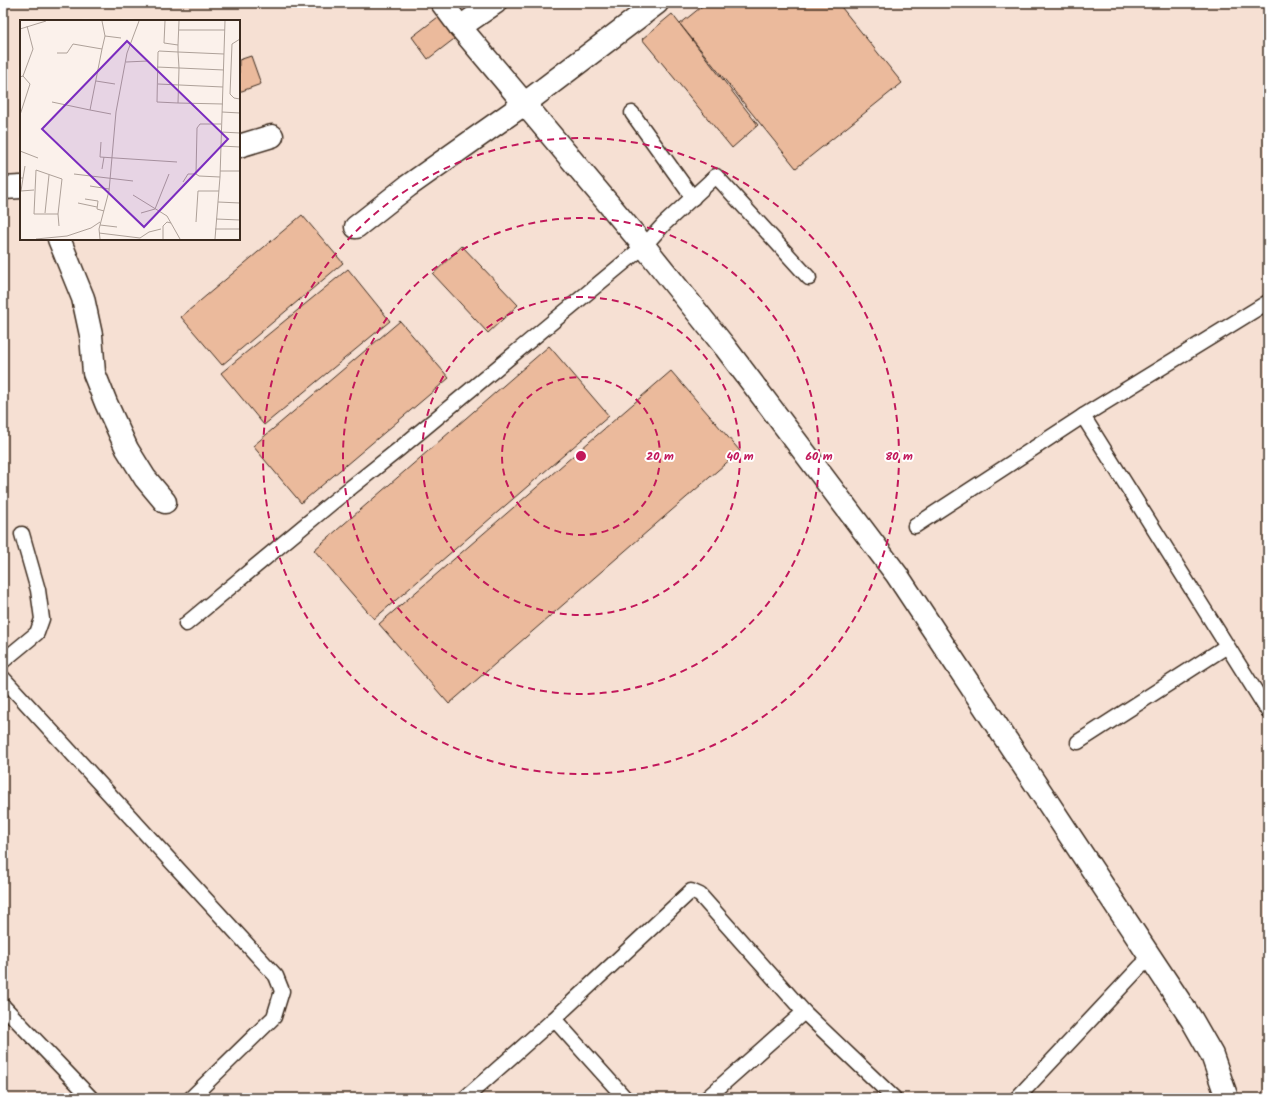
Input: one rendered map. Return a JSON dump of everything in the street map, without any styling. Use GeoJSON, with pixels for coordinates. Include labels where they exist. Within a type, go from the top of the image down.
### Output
{"type":"FeatureCollection","features":[{"type":"Feature","properties":{"kind":"street"},"geometry":{"type":"LineString","coordinates":[[442,3],[524,104],[538,118],[644,246],[725,347],[897,575],[1192,1020],[1212,1055],[1227,1098]]}},
{"type":"Feature","properties":{"kind":"street"},"geometry":{"type":"LineString","coordinates":[[460,27],[495,3]]}},
{"type":"Feature","properties":{"kind":"street"},"geometry":{"type":"LineString","coordinates":[[356,227],[408,186],[524,104],[658,3]]}},
{"type":"Feature","properties":{"kind":"street"},"geometry":{"type":"LineString","coordinates":[[240,146],[272,136]]}},
{"type":"Feature","properties":{"kind":"street"},"geometry":{"type":"LineString","coordinates":[[3,188],[20,187]]}},
{"type":"Feature","properties":{"kind":"street"},"geometry":{"type":"LineString","coordinates":[[59,240],[83,298],[91,335],[94,373],[106,403],[127,449],[145,478],[165,502]]}},
{"type":"Feature","properties":{"kind":"lane"},"geometry":{"type":"LineString","coordinates":[[632,113],[693,198]]}},
{"type":"Feature","properties":{"kind":"lane"},"geometry":{"type":"LineString","coordinates":[[186,624],[644,246],[664,224],[716,176],[809,278]]}},
{"type":"Feature","properties":{"kind":"lane"},"geometry":{"type":"LineString","coordinates":[[915,526],[1083,416],[1268,302]]}},
{"type":"Feature","properties":{"kind":"lane"},"geometry":{"type":"LineString","coordinates":[[1083,416],[1268,711]]}},
{"type":"Feature","properties":{"kind":"lane"},"geometry":{"type":"LineString","coordinates":[[3,661],[36,633],[42,619],[38,590],[22,534]]}},
{"type":"Feature","properties":{"kind":"lane"},"geometry":{"type":"LineString","coordinates":[[1078,742],[1227,646]]}},
{"type":"Feature","properties":{"kind":"lane"},"geometry":{"type":"LineString","coordinates":[[3,678],[276,976],[282,991],[274,1017],[190,1098]]}},
{"type":"Feature","properties":{"kind":"lane"},"geometry":{"type":"LineString","coordinates":[[465,1098],[554,1019],[691,891],[700,895],[804,1012],[894,1098]]}},
{"type":"Feature","properties":{"kind":"lane"},"geometry":{"type":"LineString","coordinates":[[1017,1098],[1150,958]]}},
{"type":"Feature","properties":{"kind":"lane"},"geometry":{"type":"LineString","coordinates":[[4,1009],[91,1098]]}},
{"type":"Feature","properties":{"kind":"lane"},"geometry":{"type":"LineString","coordinates":[[707,1098],[804,1012]]}},
{"type":"Feature","properties":{"kind":"lane"},"geometry":{"type":"LineString","coordinates":[[554,1019],[625,1098]]}},
{"type":"Feature","properties":{"kind":"shaded area"},"geometry":{"type":"Polygon","coordinates":[[[3,3],[1268,3],[1268,1098],[3,1098],[3,3]]]}},
{"type":"Feature","properties":{"kind":"building"},"geometry":{"type":"Polygon","coordinates":[[[706,3],[838,3],[902,83],[796,168],[680,24],[706,3]]]}},
{"type":"Feature","properties":{"kind":"building"},"geometry":{"type":"Polygon","coordinates":[[[442,14],[458,36],[428,59],[412,37],[442,14]]]}},
{"type":"Feature","properties":{"kind":"building"},"geometry":{"type":"Polygon","coordinates":[[[672,14],[758,125],[732,148],[642,39],[672,14]]]}},
{"type":"Feature","properties":{"kind":"building"},"geometry":{"type":"Polygon","coordinates":[[[251,56],[261,84],[240,92],[240,60],[251,56]]]}},
{"type":"Feature","properties":{"kind":"building"},"geometry":{"type":"Polygon","coordinates":[[[302,215],[343,263],[222,365],[181,317],[302,215]]]}},
{"type":"Feature","properties":{"kind":"building"},"geometry":{"type":"Polygon","coordinates":[[[462,246],[518,305],[488,333],[433,274],[462,246]]]}},
{"type":"Feature","properties":{"kind":"building"},"geometry":{"type":"Polygon","coordinates":[[[348,269],[390,321],[264,425],[221,373],[348,269]]]}},
{"type":"Feature","properties":{"kind":"building"},"geometry":{"type":"Polygon","coordinates":[[[400,321],[449,378],[301,503],[253,446],[400,321]]]}},
{"type":"Feature","properties":{"kind":"building"},"geometry":{"type":"Polygon","coordinates":[[[549,346],[609,416],[374,619],[314,550],[549,346]]]}},
{"type":"Feature","properties":{"kind":"building"},"geometry":{"type":"Polygon","coordinates":[[[671,371],[740,451],[449,704],[379,624],[671,371]]]}}]}
